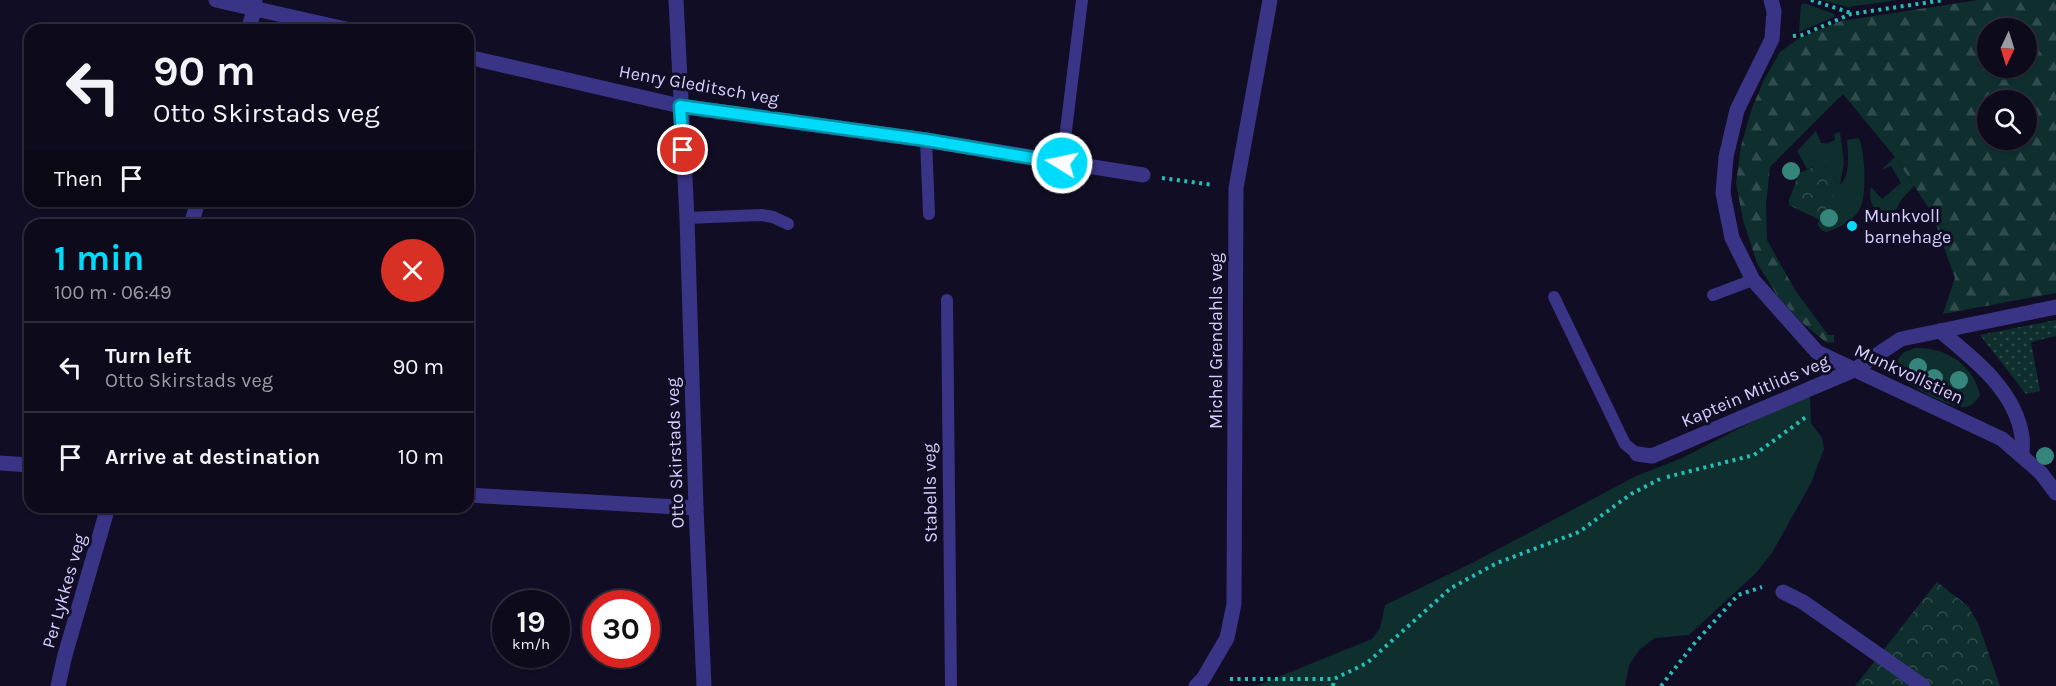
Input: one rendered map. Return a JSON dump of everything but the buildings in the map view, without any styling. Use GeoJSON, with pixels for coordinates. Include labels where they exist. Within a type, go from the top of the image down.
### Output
{"type":"FeatureCollection","features":[{"type":"Feature","properties":{"kind":"street"},"geometry":{"type":"LineString","coordinates":[[216,0],[255,4],[328,24]]}},
{"type":"Feature","properties":{"kind":"street","name":"Otto Skirstads veg"},"geometry":{"type":"LineString","coordinates":[[676,0],[687,218],[704,686]]}},
{"type":"Feature","properties":{"kind":"street","name":"Michel Grendahls veg"},"geometry":{"type":"LineString","coordinates":[[1200,682],[1227,638],[1234,604],[1236,188],[1270,0]]}},
{"type":"Feature","properties":{"kind":"street"},"geometry":{"type":"LineString","coordinates":[[1771,0],[1774,11],[1772,39]]}},
{"type":"Feature","properties":{"kind":"street"},"geometry":{"type":"LineString","coordinates":[[250,24],[255,4]]}},
{"type":"Feature","properties":{"kind":"street","name":"Munkvollstien"},"geometry":{"type":"LineString","coordinates":[[1772,39],[1737,110],[1726,157],[1723,193],[1732,238],[1753,280],[1817,352],[2002,439],[2041,473],[2056,493]]}},
{"type":"Feature","properties":{"kind":"street","name":"Henry Gleditsch veg"},"geometry":{"type":"LineString","coordinates":[[474,58],[680,106],[926,140],[1143,175]]}},
{"type":"Feature","properties":{"kind":"street","name":"Kaptein Mitlids veg"},"geometry":{"type":"LineString","coordinates":[[1637,454],[1652,456],[1854,370],[1902,339],[2056,307]]}},
{"type":"Feature","properties":{"kind":"street"},"geometry":{"type":"LineString","coordinates":[[1940,331],[1975,359],[2014,410],[2022,437],[2022,456]]}},
{"type":"Feature","properties":{"kind":"street"},"geometry":{"type":"LineString","coordinates":[[0,463],[24,465]]}},
{"type":"Feature","properties":{"kind":"street"},"geometry":{"type":"LineString","coordinates":[[474,495],[696,508]]}},
{"type":"Feature","properties":{"kind":"street","name":"Per Lykkes veg"},"geometry":{"type":"LineString","coordinates":[[58,686],[106,513]]}},
{"type":"Feature","properties":{"kind":"street"},"geometry":{"type":"LineString","coordinates":[[1783,592],[1803,602],[1923,686]]}},
{"type":"Feature","properties":{"kind":"lane"},"geometry":{"type":"LineString","coordinates":[[1062,163],[1082,0]]}},
{"type":"Feature","properties":{"kind":"lane"},"geometry":{"type":"LineString","coordinates":[[926,140],[929,214]]}},
{"type":"Feature","properties":{"kind":"lane"},"geometry":{"type":"LineString","coordinates":[[687,218],[761,215],[788,224]]}},
{"type":"Feature","properties":{"kind":"lane"},"geometry":{"type":"LineString","coordinates":[[1713,295],[1753,280]]}},
{"type":"Feature","properties":{"kind":"lane","name":"Kaptein Mitlids veg"},"geometry":{"type":"LineString","coordinates":[[1554,297],[1625,444],[1637,454]]}},
{"type":"Feature","properties":{"kind":"lane","name":"Stabells veg"},"geometry":{"type":"LineString","coordinates":[[947,300],[951,686]]}},
{"type":"Feature","properties":{"kind":"path"},"geometry":{"type":"LineString","coordinates":[[1811,0],[1851,14]]}},
{"type":"Feature","properties":{"kind":"path"},"geometry":{"type":"LineString","coordinates":[[1772,39],[1802,35],[1851,14],[1944,0]]}},
{"type":"Feature","properties":{"kind":"path"},"geometry":{"type":"LineString","coordinates":[[1143,175],[1236,188]]}},
{"type":"Feature","properties":{"kind":"path"},"geometry":{"type":"LineString","coordinates":[[1200,682],[1334,679],[1367,663],[1451,588],[1497,563],[1579,532],[1631,494],[1662,478],[1754,455],[1814,411]]}},
{"type":"Feature","properties":{"kind":"path"},"geometry":{"type":"LineString","coordinates":[[1664,685],[1694,644],[1738,595],[1764,587],[1783,592]]}},
{"type":"Feature","properties":{"kind":"path"},"geometry":{"type":"LineString","coordinates":[[1333,686],[1334,679]]}},
{"type":"Feature","properties":{"kind":"green space"},"geometry":{"type":"Polygon","coordinates":[[[1821,0],[1899,0],[1848,7],[1821,0]]]}},
{"type":"Feature","properties":{"kind":"green space"},"geometry":{"type":"Polygon","coordinates":[[[1978,0],[2056,0],[2056,293],[1943,314],[1955,278],[1932,213],[1895,157],[1843,94],[1770,167],[1766,204],[1767,240],[1795,290],[1828,335],[1834,335],[1834,342],[1827,343],[1800,321],[1777,295],[1757,263],[1743,220],[1736,183],[1741,146],[1752,108],[1764,80],[1780,52],[1798,39],[1841,21],[1978,0]]]}},
{"type":"Feature","properties":{"kind":"green space"},"geometry":{"type":"Polygon","coordinates":[[[1804,3],[1834,14],[1834,17],[1799,32],[1801,5],[1804,3]]]}},
{"type":"Feature","properties":{"kind":"green space"},"geometry":{"type":"Polygon","coordinates":[[[1816,131],[1821,143],[1826,144],[1835,140],[1834,134],[1840,132],[1844,162],[1840,185],[1847,170],[1847,140],[1859,138],[1864,164],[1863,197],[1858,212],[1844,224],[1826,232],[1817,224],[1839,185],[1828,168],[1816,166],[1807,169],[1797,151],[1816,131]]]}},
{"type":"Feature","properties":{"kind":"green space"},"geometry":{"type":"Polygon","coordinates":[[[1895,157],[1914,186],[1901,200],[1891,220],[1874,207],[1870,193],[1871,187],[1882,199],[1901,183],[1891,166],[1881,170],[1895,157]]]}},
{"type":"Feature","properties":{"kind":"green space"},"geometry":{"type":"Polygon","coordinates":[[[1816,166],[1828,168],[1839,185],[1820,220],[1789,205],[1799,173],[1816,166]]]}},
{"type":"Feature","properties":{"kind":"green space"},"geometry":{"type":"Polygon","coordinates":[[[2056,320],[2056,336],[2031,342],[2040,391],[2026,394],[1980,335],[2056,320]]]}},
{"type":"Feature","properties":{"kind":"green space"},"geometry":{"type":"Polygon","coordinates":[[[1915,348],[1926,348],[1947,354],[1965,366],[1980,395],[1976,401],[1966,407],[1951,405],[1907,382],[1900,372],[1898,359],[1904,352],[1915,348]]]}},
{"type":"Feature","properties":{"kind":"green space"},"geometry":{"type":"Polygon","coordinates":[[[1810,397],[1811,423],[1822,438],[1824,449],[1811,483],[1772,553],[1756,573],[1689,635],[1655,638],[1640,649],[1629,665],[1625,686],[1256,686],[1372,639],[1380,628],[1385,605],[1472,563],[1636,476],[1682,458],[1773,411],[1810,397]]]}},
{"type":"Feature","properties":{"kind":"green space"},"geometry":{"type":"Polygon","coordinates":[[[1937,582],[1968,606],[1978,623],[2000,686],[1855,686],[1937,582]]]}},
{"type":"Feature","properties":{"kind":"place","name":"Munkvoll barnehage"},"geometry":{"type":"Point","coordinates":[1852,226]}},
{"type":"Feature","properties":{"kind":"route"},"geometry":{"type":"LineString","coordinates":[[683,150],[680,106],[926,140],[1062,163]]}}]}
